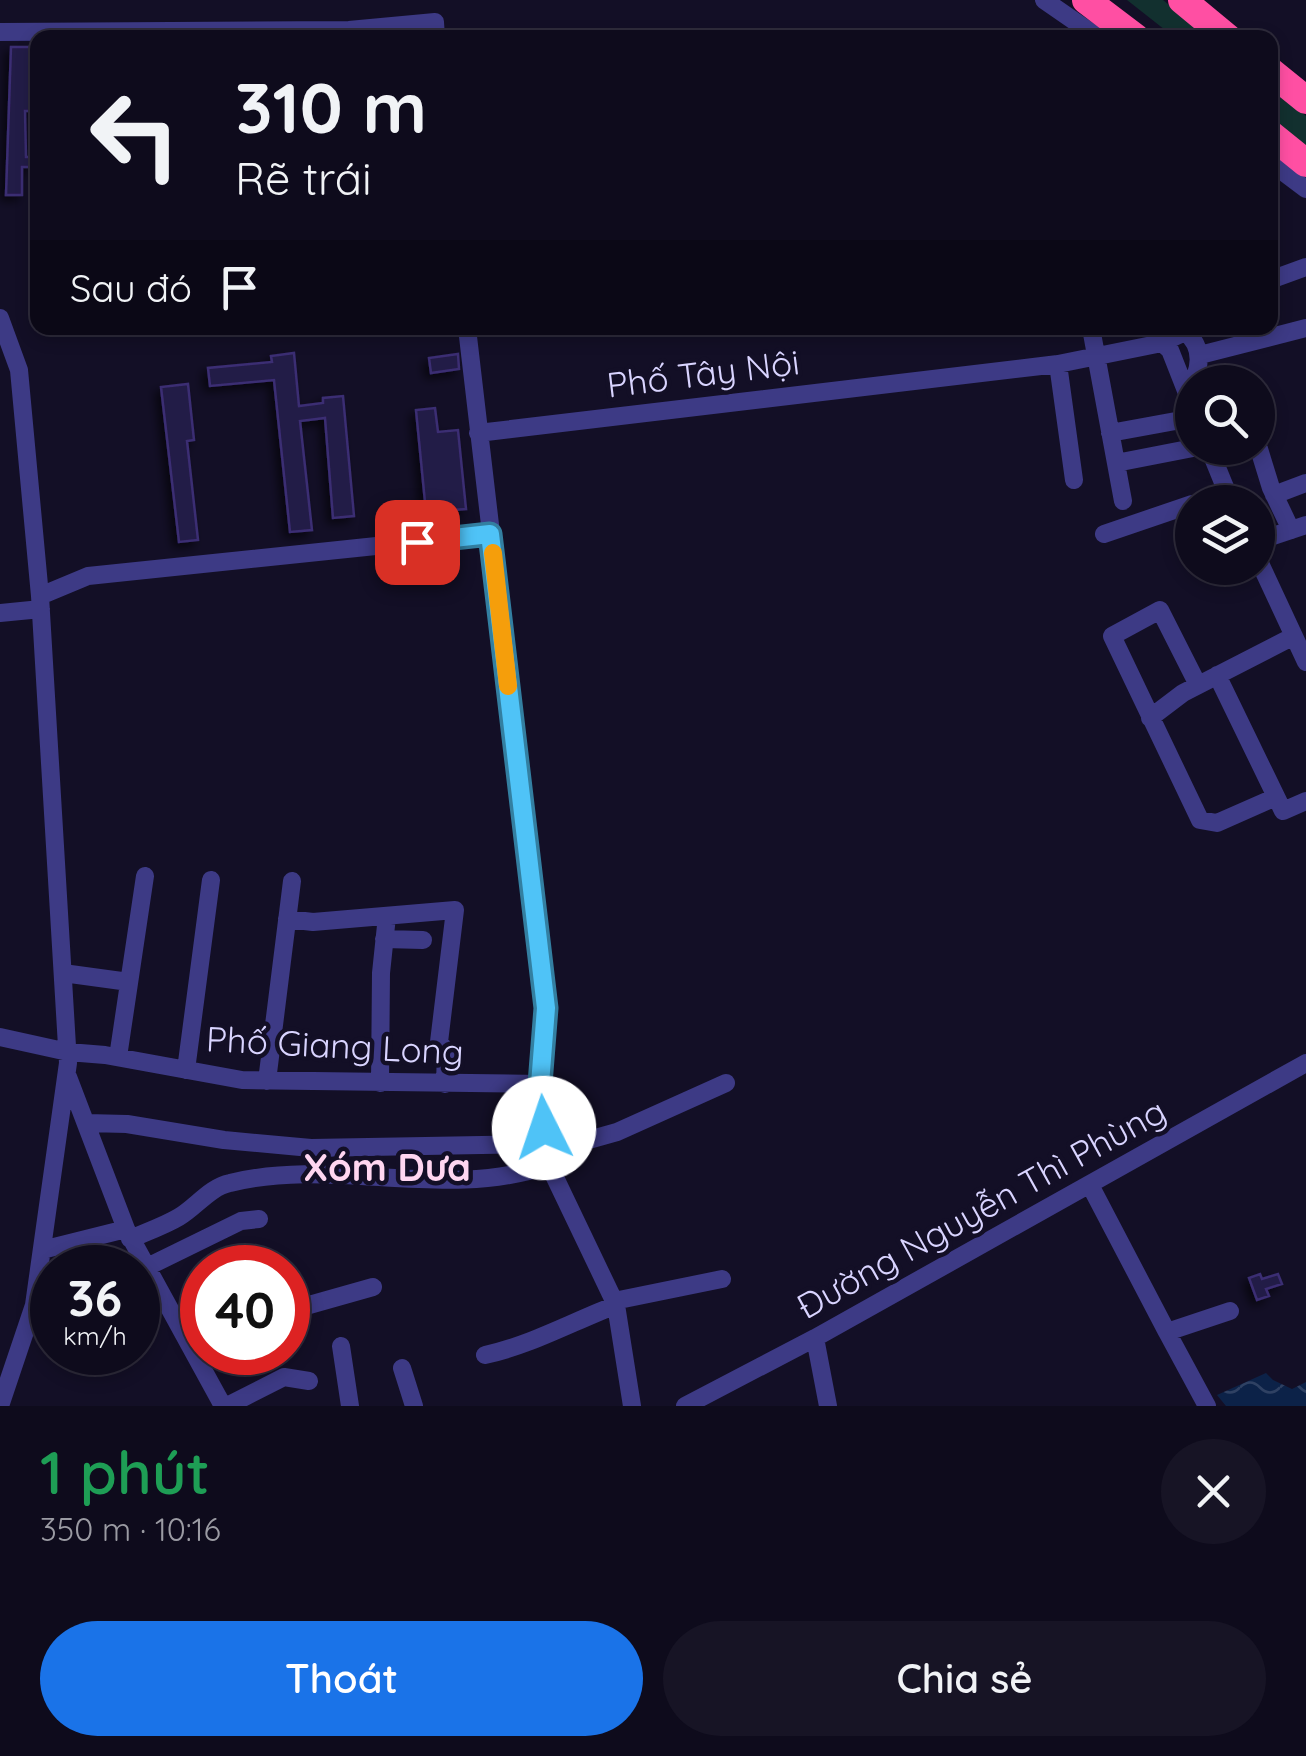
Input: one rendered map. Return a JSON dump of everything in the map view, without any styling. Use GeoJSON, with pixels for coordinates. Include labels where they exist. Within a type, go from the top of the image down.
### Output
{"type":"FeatureCollection","features":[{"type":"Feature","properties":{"kind":"highway"},"geometry":{"type":"LineString","coordinates":[[1086,0],[1125,30]]}},
{"type":"Feature","properties":{"kind":"highway"},"geometry":{"type":"LineString","coordinates":[[1100,0],[1138,30]]}},
{"type":"Feature","properties":{"kind":"highway"},"geometry":{"type":"LineString","coordinates":[[1182,0],[1218,30]]}},
{"type":"Feature","properties":{"kind":"highway"},"geometry":{"type":"LineString","coordinates":[[1278,77],[1306,100]]}},
{"type":"Feature","properties":{"kind":"street"},"geometry":{"type":"LineString","coordinates":[[1044,0],[1087,30]]}},
{"type":"Feature","properties":{"kind":"street"},"geometry":{"type":"LineString","coordinates":[[378,30],[435,22],[436,30]]}},
{"type":"Feature","properties":{"kind":"street"},"geometry":{"type":"LineString","coordinates":[[0,32],[30,32]]}},
{"type":"Feature","properties":{"kind":"street"},"geometry":{"type":"LineString","coordinates":[[1281,149],[1306,189]]}},
{"type":"Feature","properties":{"kind":"street"},"geometry":{"type":"LineString","coordinates":[[1278,277],[1306,267]]}},
{"type":"Feature","properties":{"kind":"street"},"geometry":{"type":"LineString","coordinates":[[0,318],[40,602],[68,1052],[43,1245]]}},
{"type":"Feature","properties":{"kind":"street"},"geometry":{"type":"LineString","coordinates":[[1278,331],[1306,328]]}},
{"type":"Feature","properties":{"kind":"street"},"geometry":{"type":"LineString","coordinates":[[468,335],[546,1008],[540,1084],[549,1165],[615,1303],[632,1406]]}},
{"type":"Feature","properties":{"kind":"street"},"geometry":{"type":"LineString","coordinates":[[1092,335],[1123,501]]}},
{"type":"Feature","properties":{"kind":"street"},"geometry":{"type":"LineString","coordinates":[[1160,335],[1176,365]]}},
{"type":"Feature","properties":{"kind":"street","name":"Phố Tây Nội"},"geometry":{"type":"LineString","coordinates":[[478,432],[1058,364],[1096,358],[1160,335]]}},
{"type":"Feature","properties":{"kind":"street"},"geometry":{"type":"LineString","coordinates":[[1190,335],[1200,355],[1198,365]]}},
{"type":"Feature","properties":{"kind":"street"},"geometry":{"type":"LineString","coordinates":[[1200,355],[1263,335]]}},
{"type":"Feature","properties":{"kind":"street"},"geometry":{"type":"LineString","coordinates":[[1058,364],[1074,480]]}},
{"type":"Feature","properties":{"kind":"street"},"geometry":{"type":"LineString","coordinates":[[1110,433],[1175,421]]}},
{"type":"Feature","properties":{"kind":"street"},"geometry":{"type":"LineString","coordinates":[[1116,464],[1175,452]]}},
{"type":"Feature","properties":{"kind":"street"},"geometry":{"type":"LineString","coordinates":[[1275,495],[1306,483]]}},
{"type":"Feature","properties":{"kind":"street"},"geometry":{"type":"LineString","coordinates":[[1275,496],[1298,527]]}},
{"type":"Feature","properties":{"kind":"street"},"geometry":{"type":"LineString","coordinates":[[1104,534],[1175,510]]}},
{"type":"Feature","properties":{"kind":"street"},"geometry":{"type":"LineString","coordinates":[[0,613],[40,602],[88,576],[490,534]]}},
{"type":"Feature","properties":{"kind":"street"},"geometry":{"type":"LineString","coordinates":[[1150,718],[1217,676],[1302,650],[1271,585]]}},
{"type":"Feature","properties":{"kind":"street"},"geometry":{"type":"LineString","coordinates":[[1198,685],[1160,610],[1115,632],[1112,640],[1200,820],[1217,823],[1276,797]]}},
{"type":"Feature","properties":{"kind":"street"},"geometry":{"type":"LineString","coordinates":[[1217,676],[1283,812],[1306,800]]}},
{"type":"Feature","properties":{"kind":"street"},"geometry":{"type":"LineString","coordinates":[[118,1057],[145,876]]}},
{"type":"Feature","properties":{"kind":"street"},"geometry":{"type":"LineString","coordinates":[[186,1070],[211,880]]}},
{"type":"Feature","properties":{"kind":"street"},"geometry":{"type":"LineString","coordinates":[[267,1081],[292,882]]}},
{"type":"Feature","properties":{"kind":"street"},"geometry":{"type":"LineString","coordinates":[[287,919],[313,922],[455,910],[439,1042],[446,1051],[445,1084]]}},
{"type":"Feature","properties":{"kind":"street"},"geometry":{"type":"LineString","coordinates":[[380,1084],[380,973],[387,916]]}},
{"type":"Feature","properties":{"kind":"street"},"geometry":{"type":"LineString","coordinates":[[384,939],[423,940]]}},
{"type":"Feature","properties":{"kind":"street"},"geometry":{"type":"LineString","coordinates":[[62,972],[129,982]]}},
{"type":"Feature","properties":{"kind":"street","name":"Phố Giang Long"},"geometry":{"type":"LineString","coordinates":[[0,1037],[68,1052],[267,1081],[540,1084]]}},
{"type":"Feature","properties":{"kind":"street","name":"Đường Nguyễn Thì Phùng"},"geometry":{"type":"LineString","coordinates":[[685,1406],[815,1338],[1306,1063]]}},
{"type":"Feature","properties":{"kind":"street"},"geometry":{"type":"LineString","coordinates":[[67,1073],[134,1245]]}},
{"type":"Feature","properties":{"kind":"street"},"geometry":{"type":"LineString","coordinates":[[86,1122],[311,1148],[546,1144],[592,1140],[618,1132],[726,1083]]}},
{"type":"Feature","properties":{"kind":"street"},"geometry":{"type":"LineString","coordinates":[[69,1245],[128,1234],[180,1216],[224,1184],[248,1179],[299,1175],[459,1181],[520,1175],[549,1165]]}},
{"type":"Feature","properties":{"kind":"street"},"geometry":{"type":"LineString","coordinates":[[1090,1185],[1207,1406]]}},
{"type":"Feature","properties":{"kind":"street"},"geometry":{"type":"LineString","coordinates":[[160,1261],[241,1221],[258,1219]]}},
{"type":"Feature","properties":{"kind":"street"},"geometry":{"type":"LineString","coordinates":[[485,1355],[534,1341],[615,1303],[722,1279]]}},
{"type":"Feature","properties":{"kind":"street"},"geometry":{"type":"LineString","coordinates":[[310,1305],[374,1287]]}},
{"type":"Feature","properties":{"kind":"street"},"geometry":{"type":"LineString","coordinates":[[160,1291],[180,1323]]}},
{"type":"Feature","properties":{"kind":"street"},"geometry":{"type":"LineString","coordinates":[[1167,1332],[1230,1311]]}},
{"type":"Feature","properties":{"kind":"street"},"geometry":{"type":"LineString","coordinates":[[0,1406],[30,1317]]}},
{"type":"Feature","properties":{"kind":"street"},"geometry":{"type":"LineString","coordinates":[[815,1338],[828,1406]]}},
{"type":"Feature","properties":{"kind":"street"},"geometry":{"type":"LineString","coordinates":[[341,1346],[350,1406]]}},
{"type":"Feature","properties":{"kind":"street"},"geometry":{"type":"LineString","coordinates":[[402,1368],[414,1406]]}},
{"type":"Feature","properties":{"kind":"street"},"geometry":{"type":"LineString","coordinates":[[210,1375],[225,1406],[284,1377],[309,1380]]}},
{"type":"Feature","properties":{"kind":"green space"},"geometry":{"type":"Polygon","coordinates":[[[1127,0],[1163,0],[1199,30],[1165,30],[1127,0]]]}},
{"type":"Feature","properties":{"kind":"green space"},"geometry":{"type":"Polygon","coordinates":[[[1278,93],[1306,116],[1306,146],[1278,123],[1278,93]]]}},
{"type":"Feature","properties":{"kind":"water"},"geometry":{"type":"Polygon","coordinates":[[[1266,1373],[1292,1389],[1306,1382],[1306,1406],[1226,1406],[1217,1395],[1266,1373]]]}},
{"type":"Feature","properties":{"kind":"building"},"geometry":{"type":"Polygon","coordinates":[[[11,47],[30,47],[30,111],[25,111],[26,157],[30,157],[30,167],[22,167],[22,195],[6,195],[11,47]]]}},
{"type":"Feature","properties":{"kind":"building"},"geometry":{"type":"Polygon","coordinates":[[[294,353],[299,406],[343,396],[354,516],[333,518],[325,418],[300,421],[312,530],[290,532],[274,380],[210,386],[208,368],[272,362],[271,356],[294,353]]]}},
{"type":"Feature","properties":{"kind":"building"},"geometry":{"type":"Polygon","coordinates":[[[458,354],[459,369],[431,373],[429,358],[458,354]]]}},
{"type":"Feature","properties":{"kind":"building"},"geometry":{"type":"Polygon","coordinates":[[[188,384],[194,440],[187,441],[198,540],[179,542],[161,387],[188,384]]]}},
{"type":"Feature","properties":{"kind":"building"},"geometry":{"type":"Polygon","coordinates":[[[435,408],[438,432],[458,430],[466,509],[426,512],[416,410],[435,408]]]}},
{"type":"Feature","properties":{"kind":"building"},"geometry":{"type":"Polygon","coordinates":[[[1260,1274],[1262,1279],[1278,1274],[1282,1284],[1266,1289],[1269,1296],[1257,1300],[1249,1278],[1260,1274]]]}},
{"type":"Feature","properties":{"kind":"slow traffic"},"geometry":{"type":"LineString","coordinates":[[493,553],[508,686]]}},
{"type":"Feature","properties":{"kind":"district","name":"Xóm Dưa"},"geometry":{"type":"Point","coordinates":[387,1167]}},
{"type":"Feature","properties":{"kind":"route"},"geometry":{"type":"LineString","coordinates":[[417,542],[490,534],[546,1008],[540,1084],[544,1128]]}}]}
